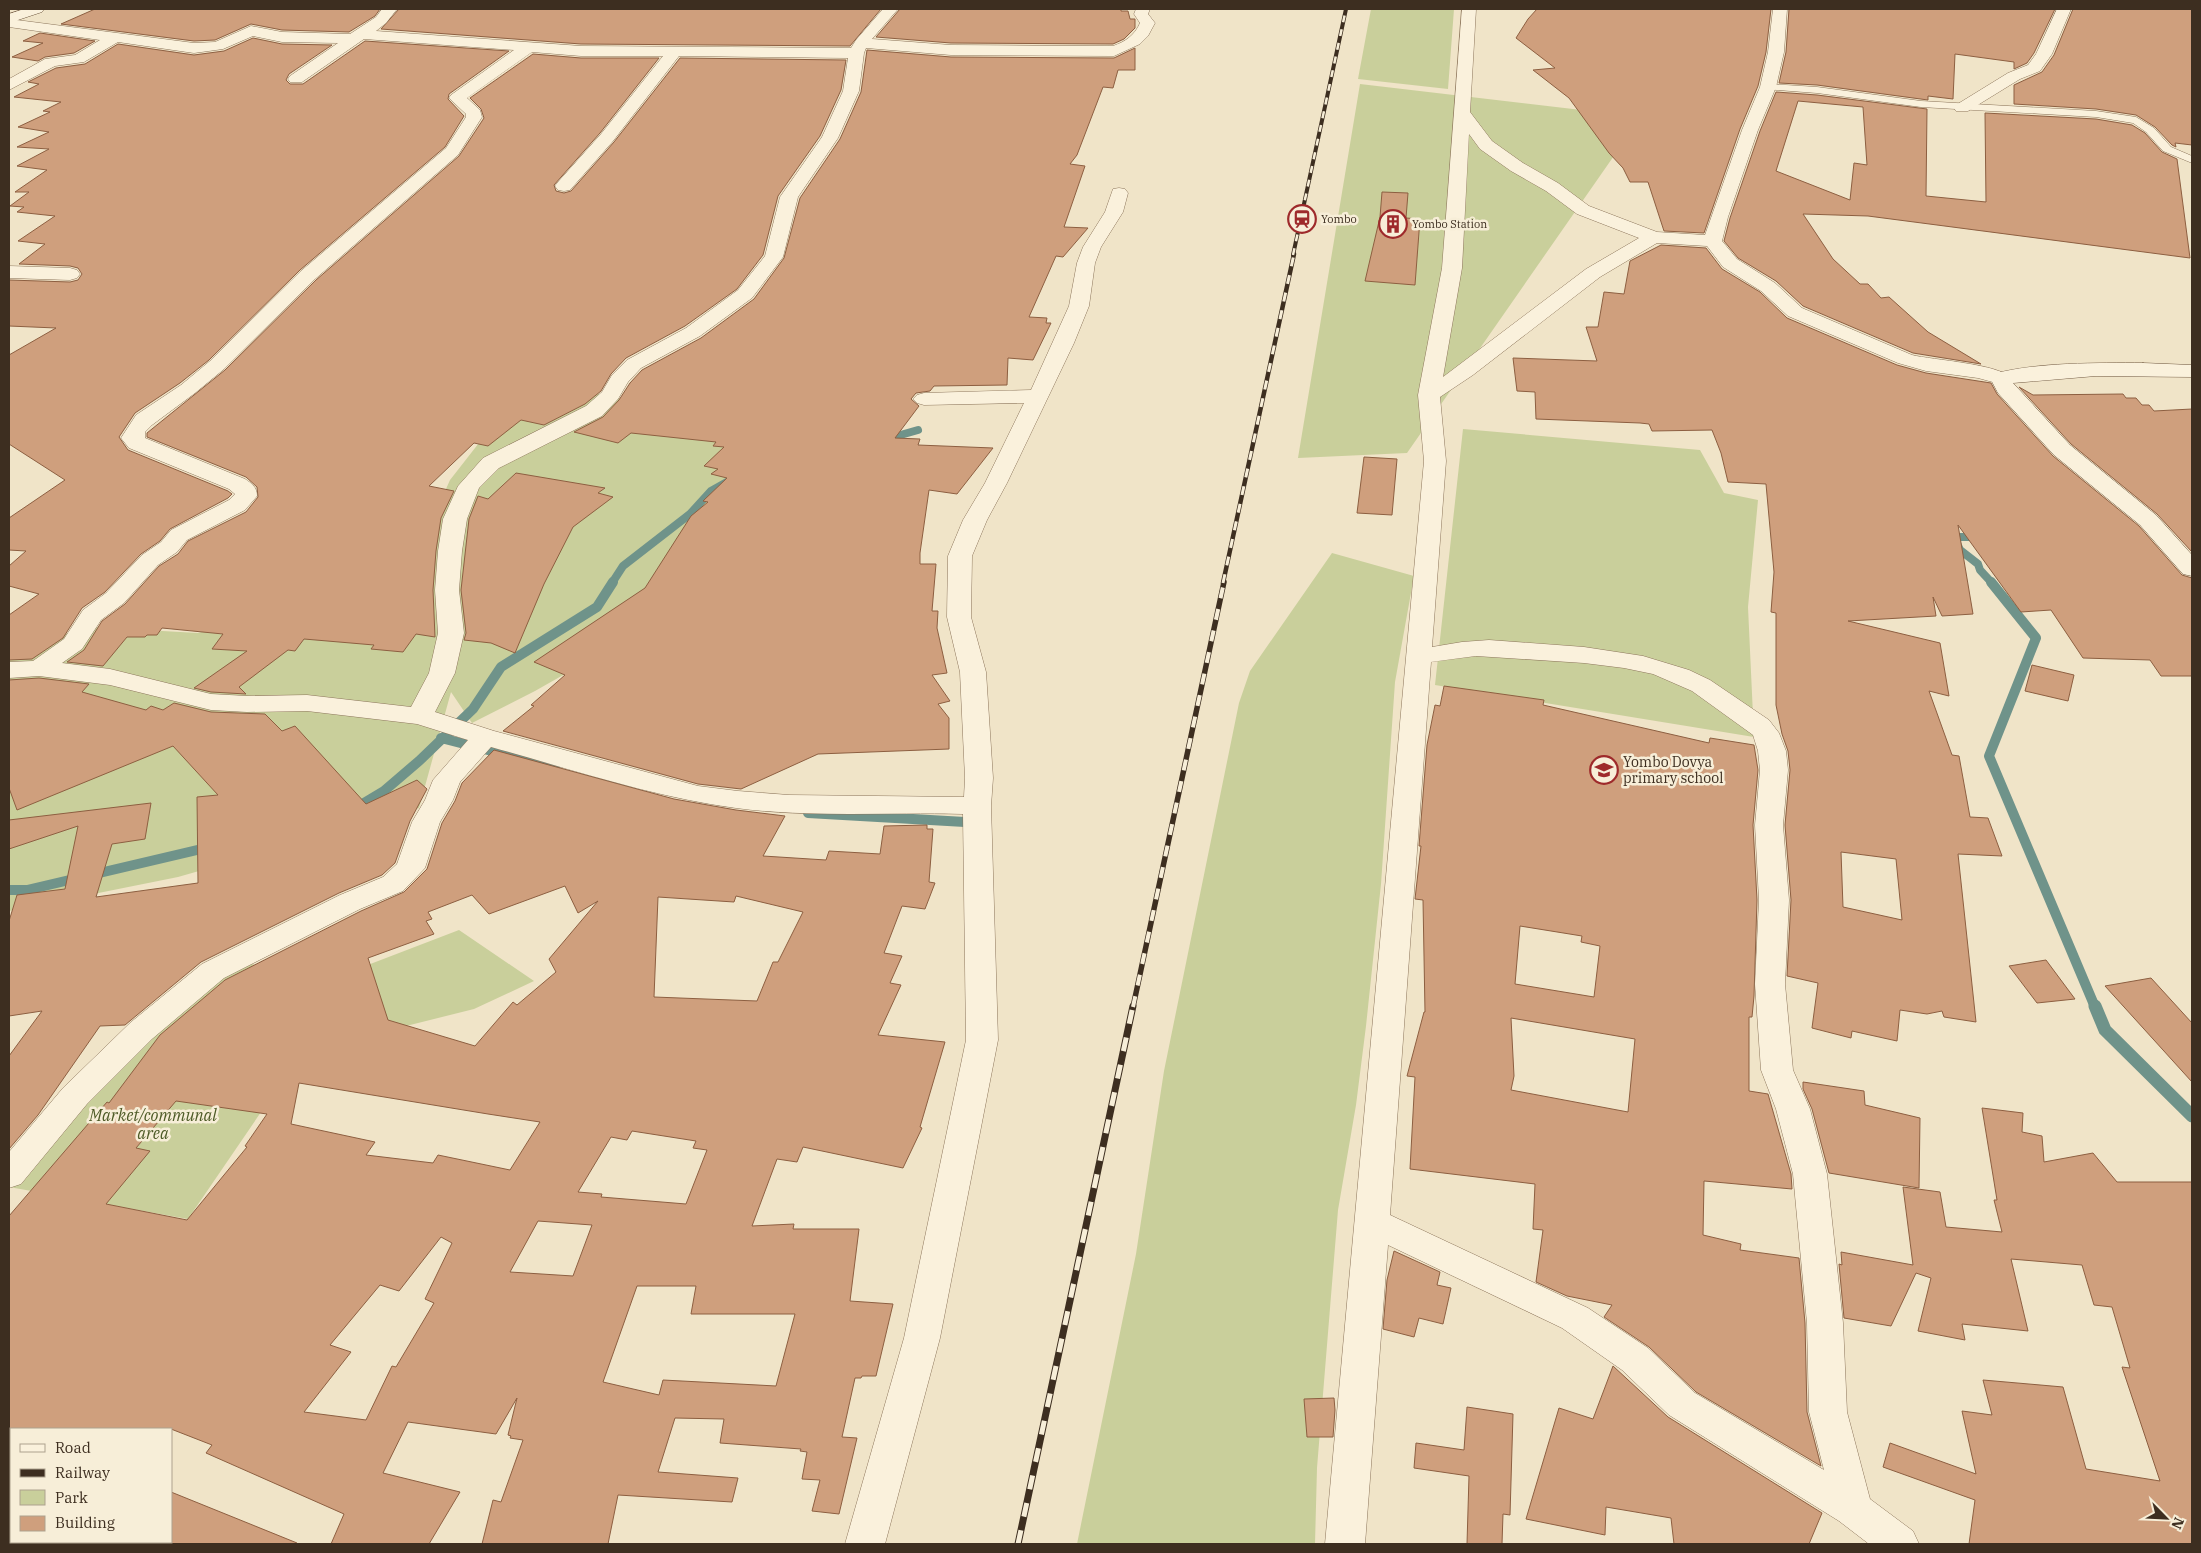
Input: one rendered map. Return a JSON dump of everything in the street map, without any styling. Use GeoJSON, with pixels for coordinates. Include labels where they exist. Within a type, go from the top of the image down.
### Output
{"type":"FeatureCollection","features":[{"type":"Feature","properties":{"kind":"street"},"geometry":{"type":"LineString","coordinates":[[9,21],[36,9]]}},
{"type":"Feature","properties":{"kind":"street"},"geometry":{"type":"LineString","coordinates":[[296,79],[381,20],[390,9]]}},
{"type":"Feature","properties":{"kind":"street"},"geometry":{"type":"LineString","coordinates":[[420,716],[442,673],[451,633],[447,590],[450,551],[455,519],[469,486],[491,463],[594,411],[611,395],[619,378],[634,364],[693,332],[745,294],[774,257],[789,197],[808,166],[830,138],[850,91],[858,48],[891,9]]}},
{"type":"Feature","properties":{"kind":"street"},"geometry":{"type":"LineString","coordinates":[[9,21],[114,38],[194,48],[218,46],[252,31],[282,37],[359,36],[581,51],[674,53],[858,48],[1114,50],[1128,47],[1147,28],[1148,23],[1141,14],[1142,9]]}},
{"type":"Feature","properties":{"kind":"street"},"geometry":{"type":"LineString","coordinates":[[1345,1544],[1435,461],[1429,395],[1452,268],[1469,9]]}},
{"type":"Feature","properties":{"kind":"street"},"geometry":{"type":"LineString","coordinates":[[1713,241],[1719,217],[1750,130],[1768,87],[1776,52],[1780,9]]}},
{"type":"Feature","properties":{"kind":"street"},"geometry":{"type":"LineString","coordinates":[[1962,108],[2014,76],[2034,68],[2044,54],[2064,9]]}},
{"type":"Feature","properties":{"kind":"street"},"geometry":{"type":"LineString","coordinates":[[9,85],[52,62],[70,62],[79,59],[114,38]]}},
{"type":"Feature","properties":{"kind":"street"},"geometry":{"type":"LineString","coordinates":[[39,668],[74,644],[92,615],[115,598],[150,560],[169,547],[180,535],[196,524],[237,505],[246,496],[246,490],[237,484],[137,443],[132,438],[134,431],[144,420],[188,389],[217,365],[308,275],[452,151],[474,117],[474,112],[457,98],[529,47]]}},
{"type":"Feature","properties":{"kind":"street"},"geometry":{"type":"LineString","coordinates":[[564,186],[597,151],[674,53]]}},
{"type":"Feature","properties":{"kind":"street"},"geometry":{"type":"LineString","coordinates":[[1462,112],[1486,145],[1517,168],[1552,187],[1583,210],[1654,237],[1713,241],[1730,263],[1768,287],[1795,312],[1905,359],[1939,368],[1981,372],[2000,378],[2067,370],[2122,368],[2192,372]]}},
{"type":"Feature","properties":{"kind":"street"},"geometry":{"type":"LineString","coordinates":[[865,1544],[922,1338],[982,1040],[977,806],[979,778],[972,672],[959,617],[960,556],[975,520],[1064,343],[1079,306],[1086,263],[1092,247],[1114,212],[1118,193]]}},
{"type":"Feature","properties":{"kind":"street"},"geometry":{"type":"LineString","coordinates":[[1429,395],[1466,371],[1593,272],[1654,237]]}},
{"type":"Feature","properties":{"kind":"street"},"geometry":{"type":"LineString","coordinates":[[9,272],[70,274]]}},
{"type":"Feature","properties":{"kind":"street"},"geometry":{"type":"LineString","coordinates":[[2000,378],[2005,389],[2062,450],[2148,520],[2192,569]]}},
{"type":"Feature","properties":{"kind":"street"},"geometry":{"type":"LineString","coordinates":[[924,399],[1039,396]]}},
{"type":"Feature","properties":{"kind":"street"},"geometry":{"type":"LineString","coordinates":[[1420,657],[1456,649],[1479,647],[1574,654],[1650,666],[1680,675],[1708,690],[1760,726],[1766,733],[1772,750],[1774,770],[1769,825],[1774,900],[1770,984],[1774,1048],[1778,1070],[1793,1109],[1810,1174],[1825,1323],[1828,1412],[1853,1509]]}},
{"type":"Feature","properties":{"kind":"street"},"geometry":{"type":"LineString","coordinates":[[9,670],[39,668],[110,677],[211,702],[247,704],[307,703],[420,716],[486,737],[698,794],[738,800],[789,804],[977,806]]}},
{"type":"Feature","properties":{"kind":"street"},"geometry":{"type":"LineString","coordinates":[[9,1175],[88,1083],[141,1031],[213,971],[350,902],[393,884],[410,868],[426,822],[439,800],[447,780],[486,737]]}},
{"type":"Feature","properties":{"kind":"street"},"geometry":{"type":"LineString","coordinates":[[1372,1222],[1575,1318],[1635,1359],[1682,1404],[1853,1509],[1899,1544]]}},
{"type":"Feature","properties":{"kind":"lane"},"geometry":{"type":"LineString","coordinates":[[1768,87],[1817,90],[1962,108],[2096,114],[2136,120],[2150,130],[2156,139],[2168,149],[2192,160]]}},
{"type":"Feature","properties":{"kind":"green space"},"geometry":{"type":"Polygon","coordinates":[[[1371,9],[1454,9],[1448,89],[1358,79],[1371,9]]]}},
{"type":"Feature","properties":{"kind":"green space"},"geometry":{"type":"Polygon","coordinates":[[[1360,84],[1641,117],[1407,453],[1298,458],[1360,84]]]}},
{"type":"Feature","properties":{"kind":"green space"},"geometry":{"type":"Polygon","coordinates":[[[546,382],[759,429],[690,603],[535,691],[472,723],[451,692],[419,808],[178,877],[9,911],[9,648],[91,627],[198,633],[343,592],[424,538],[450,480],[493,425],[546,382]]]}},
{"type":"Feature","properties":{"kind":"green space"},"geometry":{"type":"Polygon","coordinates":[[[1463,429],[1700,450],[1724,493],[1758,500],[1748,607],[1754,737],[1435,685],[1463,429]]]}},
{"type":"Feature","properties":{"kind":"green space"},"geometry":{"type":"Polygon","coordinates":[[[1332,553],[1414,576],[1395,682],[1381,884],[1366,1026],[1356,1105],[1338,1210],[1317,1468],[1315,1544],[1077,1544],[1136,1254],[1164,1071],[1239,703],[1250,671],[1332,553]]]}},
{"type":"Feature","properties":{"kind":"green space","name":"Market/communal area"},"geometry":{"type":"Polygon","coordinates":[[[459,930],[534,981],[474,1009],[302,1052],[188,1219],[9,1187],[9,1163],[116,1044],[243,962],[326,981],[459,930]]]}},
{"type":"Feature","properties":{"kind":"building"},"geometry":{"type":"Polygon","coordinates":[[[95,9],[380,9],[375,16],[349,32],[282,30],[251,24],[215,40],[194,41],[61,24],[95,9]]]}},
{"type":"Feature","properties":{"kind":"building"},"geometry":{"type":"Polygon","coordinates":[[[399,9],[881,9],[850,46],[581,44],[381,29],[399,9]]]}},
{"type":"Feature","properties":{"kind":"building"},"geometry":{"type":"Polygon","coordinates":[[[900,9],[1121,9],[1121,11],[1128,11],[1130,19],[1135,19],[1135,28],[1124,39],[1113,44],[951,43],[876,37],[900,9]]]}},
{"type":"Feature","properties":{"kind":"building"},"geometry":{"type":"Polygon","coordinates":[[[1537,9],[1771,9],[1766,52],[1758,86],[1740,129],[1704,233],[1664,231],[1648,182],[1630,182],[1623,168],[1609,153],[1569,98],[1533,70],[1555,68],[1516,38],[1537,9]]]}},
{"type":"Feature","properties":{"kind":"building"},"geometry":{"type":"Polygon","coordinates":[[[1789,9],[2055,9],[2034,53],[2027,63],[2014,69],[2014,62],[1955,54],[1953,99],[1928,96],[1928,100],[1817,85],[1779,83],[1786,52],[1789,9]]]}},
{"type":"Feature","properties":{"kind":"building"},"geometry":{"type":"Polygon","coordinates":[[[2073,9],[2192,9],[2192,145],[2175,143],[2176,147],[2172,145],[2155,127],[2136,115],[2096,109],[2014,104],[2014,85],[2042,72],[2054,55],[2073,9]]]}},
{"type":"Feature","properties":{"kind":"building"},"geometry":{"type":"Polygon","coordinates":[[[40,33],[95,41],[74,53],[45,57],[38,61],[12,57],[43,43],[23,41],[40,33]]]}},
{"type":"Feature","properties":{"kind":"building"},"geometry":{"type":"Polygon","coordinates":[[[253,38],[282,44],[332,45],[289,74],[286,80],[290,84],[303,84],[365,41],[509,51],[449,94],[448,99],[464,116],[445,147],[300,270],[209,360],[180,383],[135,413],[119,437],[128,450],[232,494],[228,498],[170,529],[160,541],[141,554],[105,592],[82,608],[63,638],[32,659],[9,660],[9,615],[39,594],[9,586],[9,566],[26,551],[9,550],[9,518],[65,480],[9,444],[9,355],[56,328],[9,326],[9,280],[70,282],[78,280],[82,274],[78,268],[70,266],[19,264],[45,244],[18,241],[55,216],[17,212],[24,207],[10,206],[29,192],[15,192],[47,170],[17,166],[49,149],[17,147],[49,132],[18,127],[50,112],[43,111],[61,102],[14,97],[39,84],[28,82],[56,68],[85,64],[118,44],[194,55],[224,51],[253,38]]]}},
{"type":"Feature","properties":{"kind":"building"},"geometry":{"type":"Polygon","coordinates":[[[1135,48],[1135,70],[1118,70],[1113,88],[1103,87],[1077,155],[1070,164],[1085,166],[1064,227],[1088,228],[1063,257],[1056,256],[1029,317],[1047,318],[1046,323],[1051,323],[1033,360],[1008,358],[1007,385],[934,386],[930,391],[916,393],[911,399],[919,406],[895,438],[920,439],[918,445],[993,448],[957,494],[929,490],[920,564],[936,564],[932,611],[938,611],[937,628],[947,673],[932,675],[950,701],[938,704],[949,718],[949,749],[818,754],[741,789],[698,784],[503,731],[534,706],[531,705],[565,675],[534,662],[645,588],[691,516],[708,502],[703,501],[727,478],[711,474],[718,469],[704,466],[724,447],[713,446],[716,442],[631,433],[618,443],[574,432],[603,417],[642,370],[701,338],[754,299],[784,258],[800,198],[840,139],[861,92],[867,50],[951,57],[1114,58],[1135,48]]]}},
{"type":"Feature","properties":{"kind":"building"},"geometry":{"type":"Polygon","coordinates":[[[533,54],[581,58],[659,58],[600,133],[554,185],[556,191],[564,193],[571,191],[614,142],[680,58],[846,60],[841,90],[820,136],[778,196],[763,255],[737,289],[685,326],[626,358],[611,374],[601,391],[585,404],[544,425],[521,420],[488,446],[474,443],[429,486],[454,491],[441,518],[436,551],[433,590],[435,637],[416,634],[403,652],[371,649],[374,645],[304,639],[295,651],[288,650],[239,687],[246,694],[211,692],[194,688],[247,651],[212,649],[223,634],[162,628],[157,635],[127,637],[103,666],[67,662],[84,650],[102,621],[125,604],[159,566],[178,554],[188,541],[246,512],[258,497],[257,487],[246,477],[147,437],[147,433],[225,370],[316,280],[459,156],[484,118],[481,109],[470,98],[533,54]]]}},
{"type":"Feature","properties":{"kind":"building"},"geometry":{"type":"Polygon","coordinates":[[[1776,92],[1817,95],[1927,109],[1926,196],[1986,202],[1985,113],[2096,119],[2132,125],[2145,133],[2162,152],[2177,159],[2190,258],[1868,216],[1803,214],[1833,259],[1860,284],[1868,284],[1881,298],[1889,297],[1928,332],[1981,364],[1913,353],[1803,306],[1776,281],[1738,258],[1724,241],[1760,131],[1776,92]],[[1798,101],[1776,171],[1850,200],[1854,163],[1867,165],[1863,107],[1798,101]]]}},
{"type":"Feature","properties":{"kind":"building"},"geometry":{"type":"Polygon","coordinates":[[[1382,192],[1408,193],[1406,218],[1420,219],[1415,285],[1365,281],[1380,217],[1382,192]]]}},
{"type":"Feature","properties":{"kind":"building"},"geometry":{"type":"Polygon","coordinates":[[[1661,245],[1706,248],[1722,269],[1760,292],[1787,318],[1897,365],[1926,373],[1991,383],[1997,394],[2053,456],[2139,526],[2182,575],[2192,578],[2192,676],[2161,676],[2150,660],[2083,658],[2051,610],[2021,612],[1958,525],[1973,614],[1942,616],[1933,597],[1936,616],[1848,621],[1940,643],[1949,696],[1929,691],[1952,755],[1959,756],[1970,817],[1988,818],[2002,856],[1958,854],[1976,1022],[1944,1017],[1942,1011],[1927,1014],[1900,1010],[1897,1041],[1852,1031],[1851,1038],[1812,1028],[1818,983],[1787,976],[1791,900],[1785,825],[1790,770],[1788,751],[1782,734],[1776,705],[1776,613],[1771,612],[1774,572],[1766,484],[1728,482],[1721,453],[1712,430],[1652,431],[1649,424],[1640,423],[1536,419],[1535,392],[1517,391],[1513,358],[1597,361],[1586,327],[1598,327],[1604,292],[1624,294],[1630,261],[1661,245]],[[1841,852],[1843,907],[1902,920],[1896,859],[1841,852]]]}},
{"type":"Feature","properties":{"kind":"building"},"geometry":{"type":"Polygon","coordinates":[[[2019,387],[2033,395],[2123,394],[2126,398],[2136,398],[2142,405],[2149,405],[2154,411],[2192,409],[2192,552],[2157,514],[2071,444],[2019,387]]]}},
{"type":"Feature","properties":{"kind":"building"},"geometry":{"type":"Polygon","coordinates":[[[1364,457],[1397,459],[1392,515],[1357,513],[1364,457]]]}},
{"type":"Feature","properties":{"kind":"building"},"geometry":{"type":"Polygon","coordinates":[[[516,473],[605,488],[598,493],[613,497],[573,527],[544,584],[515,653],[491,643],[464,640],[466,633],[461,590],[469,519],[478,496],[488,499],[516,473]]]}},
{"type":"Feature","properties":{"kind":"building"},"geometry":{"type":"Polygon","coordinates":[[[2032,665],[2074,675],[2068,701],[2025,691],[2032,665]]]}},
{"type":"Feature","properties":{"kind":"building"},"geometry":{"type":"Polygon","coordinates":[[[39,678],[89,684],[82,692],[146,710],[151,706],[163,710],[174,703],[211,712],[265,714],[282,731],[295,726],[366,804],[417,780],[427,789],[410,821],[395,863],[382,875],[339,893],[201,962],[125,1025],[100,1026],[38,1115],[9,1149],[9,1056],[42,1011],[9,1016],[9,921],[17,895],[65,889],[78,826],[9,849],[9,820],[151,803],[145,839],[112,844],[96,897],[198,883],[197,797],[218,795],[173,746],[17,810],[9,788],[9,680],[39,678]]]}},
{"type":"Feature","properties":{"kind":"building"},"geometry":{"type":"Polygon","coordinates":[[[1444,686],[1544,700],[1543,705],[1709,743],[1710,738],[1754,745],[1758,770],[1753,825],[1757,900],[1754,996],[1752,1017],[1749,1017],[1749,1091],[1768,1094],[1791,1174],[1792,1189],[1704,1181],[1703,1235],[1741,1244],[1740,1250],[1799,1258],[1805,1323],[1807,1412],[1821,1466],[1696,1392],[1649,1347],[1604,1317],[1612,1305],[1567,1296],[1536,1282],[1543,1230],[1533,1229],[1535,1184],[1410,1169],[1415,1077],[1407,1076],[1425,1012],[1423,900],[1415,899],[1421,846],[1419,846],[1427,745],[1435,705],[1440,706],[1444,686]],[[1520,926],[1515,984],[1594,997],[1600,946],[1581,942],[1582,936],[1520,926]],[[1511,1018],[1514,1076],[1511,1090],[1628,1112],[1635,1039],[1511,1018]]]}},
{"type":"Feature","properties":{"kind":"building"},"geometry":{"type":"Polygon","coordinates":[[[494,750],[674,799],[785,816],[763,856],[826,860],[829,851],[880,854],[884,826],[927,825],[927,829],[933,829],[929,882],[935,883],[925,909],[902,906],[884,953],[902,956],[890,983],[901,985],[878,1035],[945,1042],[920,1127],[922,1128],[903,1168],[803,1147],[797,1162],[777,1159],[752,1226],[794,1224],[793,1229],[859,1229],[850,1301],[893,1304],[876,1376],[855,1378],[842,1437],[857,1438],[839,1514],[812,1511],[820,1480],[802,1479],[807,1452],[800,1451],[801,1449],[720,1443],[724,1419],[675,1418],[658,1472],[738,1478],[732,1502],[618,1495],[608,1544],[482,1544],[493,1500],[501,1502],[523,1440],[510,1438],[511,1436],[508,1435],[517,1398],[496,1434],[408,1422],[383,1473],[460,1492],[429,1544],[331,1544],[344,1514],[206,1453],[212,1445],[172,1428],[9,1429],[9,1216],[107,1102],[109,1103],[160,1035],[225,980],[361,911],[404,892],[427,869],[442,823],[455,801],[462,783],[494,750]],[[565,886],[489,914],[472,895],[428,912],[432,919],[426,921],[434,934],[368,958],[388,1020],[475,1046],[513,1002],[517,1005],[556,972],[549,959],[598,901],[578,913],[565,886]],[[736,896],[734,902],[658,897],[654,997],[757,1001],[773,962],[778,962],[803,912],[736,896]],[[299,1083],[291,1124],[375,1142],[366,1155],[433,1163],[438,1155],[510,1170],[540,1122],[299,1083]],[[176,1101],[136,1148],[150,1151],[106,1204],[187,1220],[247,1147],[245,1146],[267,1114],[176,1101]],[[632,1131],[627,1140],[611,1137],[578,1192],[602,1194],[601,1197],[686,1204],[707,1150],[693,1148],[696,1141],[632,1131]],[[538,1221],[510,1272],[573,1276],[592,1225],[538,1221]],[[441,1237],[399,1291],[380,1285],[330,1345],[351,1352],[304,1412],[366,1420],[392,1366],[396,1367],[434,1303],[425,1299],[452,1243],[441,1237]],[[637,1286],[603,1382],[659,1395],[663,1380],[776,1386],[795,1314],[691,1314],[696,1286],[637,1286]]]}},
{"type":"Feature","properties":{"kind":"building"},"geometry":{"type":"Polygon","coordinates":[[[2046,960],[2075,999],[2037,1003],[2009,966],[2046,960]]]}},
{"type":"Feature","properties":{"kind":"building"},"geometry":{"type":"Polygon","coordinates":[[[2151,978],[2192,1023],[2192,1082],[2105,986],[2151,978]]]}},
{"type":"Feature","properties":{"kind":"building"},"geometry":{"type":"Polygon","coordinates":[[[1803,1082],[1864,1091],[1865,1105],[1920,1118],[1919,1188],[1829,1173],[1812,1109],[1803,1089],[1803,1082]]]}},
{"type":"Feature","properties":{"kind":"building"},"geometry":{"type":"Polygon","coordinates":[[[1982,1108],[2023,1113],[2022,1132],[2042,1136],[2044,1162],[2093,1153],[2117,1182],[2192,1182],[2192,1544],[1969,1544],[1975,1500],[1883,1467],[1890,1443],[1976,1474],[1962,1411],[1992,1415],[1983,1380],[2063,1387],[2086,1469],[2160,1481],[2122,1367],[2130,1368],[2112,1307],[2094,1305],[2082,1265],[2011,1259],[2028,1331],[1962,1324],[1965,1340],[1918,1331],[1931,1278],[1916,1273],[1891,1326],[1844,1318],[1839,1264],[1842,1265],[1841,1252],[1913,1265],[1903,1187],[1940,1192],[1946,1227],[2002,1232],[1994,1200],[1997,1200],[1982,1108]]]}},
{"type":"Feature","properties":{"kind":"building"},"geometry":{"type":"Polygon","coordinates":[[[1394,1251],[1440,1272],[1437,1285],[1451,1288],[1443,1324],[1419,1318],[1414,1337],[1383,1329],[1387,1280],[1394,1251]]]}},
{"type":"Feature","properties":{"kind":"building"},"geometry":{"type":"Polygon","coordinates":[[[1613,1366],[1668,1417],[1822,1513],[1809,1544],[1674,1544],[1671,1518],[1606,1507],[1605,1535],[1526,1519],[1559,1408],[1593,1419],[1613,1366]]]}},
{"type":"Feature","properties":{"kind":"building"},"geometry":{"type":"Polygon","coordinates":[[[1334,1398],[1333,1437],[1307,1437],[1304,1399],[1334,1398]]]}},
{"type":"Feature","properties":{"kind":"building"},"geometry":{"type":"Polygon","coordinates":[[[1467,1407],[1513,1414],[1510,1515],[1503,1514],[1502,1544],[1467,1544],[1469,1476],[1414,1468],[1416,1443],[1464,1450],[1467,1407]]]}},
{"type":"Feature","properties":{"kind":"building"},"geometry":{"type":"Polygon","coordinates":[[[172,1492],[297,1543],[297,1544],[171,1544],[172,1492]]]}},
{"type":"Feature","properties":{"kind":"waterway"},"geometry":{"type":"LineString","coordinates":[[883,440],[918,430]]}},
{"type":"Feature","properties":{"kind":"waterway"},"geometry":{"type":"LineString","coordinates":[[612,583],[623,566],[690,514],[711,491],[727,482]]}},
{"type":"Feature","properties":{"kind":"waterway"},"geometry":{"type":"LineString","coordinates":[[1971,530],[1973,537],[1954,537],[1960,550],[1978,564],[1980,570],[1992,583]]}},
{"type":"Feature","properties":{"kind":"waterway"},"geometry":{"type":"LineString","coordinates":[[442,738],[473,709],[501,667],[597,607],[613,582]]}},
{"type":"Feature","properties":{"kind":"waterway"},"geometry":{"type":"LineString","coordinates":[[1991,582],[2036,638],[1989,756],[2095,1007]]}},
{"type":"Feature","properties":{"kind":"waterway"},"geometry":{"type":"LineString","coordinates":[[354,809],[384,791],[442,738]]}},
{"type":"Feature","properties":{"kind":"waterway"},"geometry":{"type":"LineString","coordinates":[[442,738],[520,758],[557,764]]}},
{"type":"Feature","properties":{"kind":"waterway"},"geometry":{"type":"LineString","coordinates":[[808,813],[965,822]]}},
{"type":"Feature","properties":{"kind":"waterway"},"geometry":{"type":"LineString","coordinates":[[9,890],[27,890],[210,847]]}},
{"type":"Feature","properties":{"kind":"waterway"},"geometry":{"type":"LineString","coordinates":[[2095,1006],[2105,1030],[2192,1116]]}},
{"type":"Feature","properties":{"kind":"railway"},"geometry":{"type":"LineString","coordinates":[[1293,255],[1346,9]]}},
{"type":"Feature","properties":{"kind":"railway"},"geometry":{"type":"LineString","coordinates":[[1223,583],[1294,254]]}},
{"type":"Feature","properties":{"kind":"railway"},"geometry":{"type":"LineString","coordinates":[[1133,1007],[1224,582]]}},
{"type":"Feature","properties":{"kind":"railway"},"geometry":{"type":"LineString","coordinates":[[1018,1544],[1133,1006]]}},
{"type":"Feature","properties":{"kind":"place","name":"Yombo"},"geometry":{"type":"Point","coordinates":[1302,219]}},
{"type":"Feature","properties":{"kind":"place","name":"Yombo Station"},"geometry":{"type":"Point","coordinates":[1393,224]}},
{"type":"Feature","properties":{"kind":"place","name":"Yombo Dovya primary school"},"geometry":{"type":"Point","coordinates":[1604,770]}}]}
